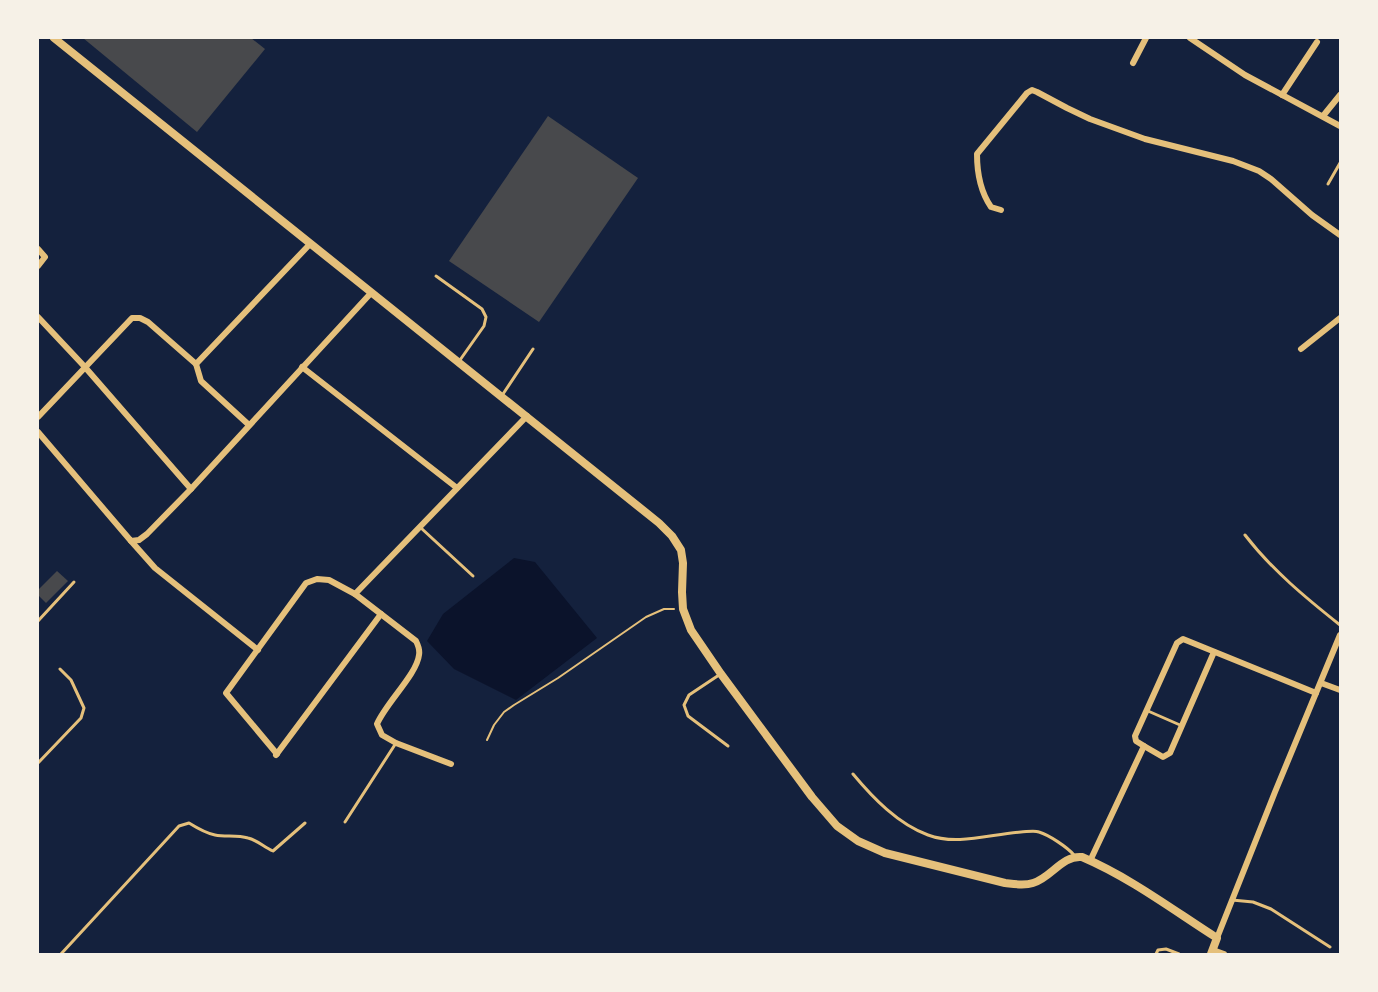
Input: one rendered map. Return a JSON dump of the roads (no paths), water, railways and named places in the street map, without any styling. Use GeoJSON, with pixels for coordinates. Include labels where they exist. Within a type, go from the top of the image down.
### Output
{"type":"FeatureCollection","features":[{"type":"Feature","properties":{"kind":"street"},"geometry":{"type":"LineString","coordinates":[[54,38],[527,416],[672,536],[681,550],[683,609],[691,630],[812,797],[837,826],[858,841],[885,853],[1005,883],[1034,883],[1075,856],[1082,857],[1131,882],[1217,938]]}},
{"type":"Feature","properties":{"kind":"street"},"geometry":{"type":"LineString","coordinates":[[1133,63],[1146,38]]}},
{"type":"Feature","properties":{"kind":"street"},"geometry":{"type":"LineString","coordinates":[[1190,38],[1245,75],[1341,126]]}},
{"type":"Feature","properties":{"kind":"street"},"geometry":{"type":"LineString","coordinates":[[1282,95],[1317,42]]}},
{"type":"Feature","properties":{"kind":"street"},"geometry":{"type":"LineString","coordinates":[[1002,210],[991,207],[985,198],[977,172],[977,154],[1027,93],[1032,90],[1090,119],[1145,139],[1233,161],[1259,171],[1312,215],[1341,235]]}},
{"type":"Feature","properties":{"kind":"street"},"geometry":{"type":"LineString","coordinates":[[1323,116],[1341,95]]}},
{"type":"Feature","properties":{"kind":"street"},"geometry":{"type":"LineString","coordinates":[[196,364],[310,244]]}},
{"type":"Feature","properties":{"kind":"street"},"geometry":{"type":"LineString","coordinates":[[38,249],[45,257],[38,266]]}},
{"type":"Feature","properties":{"kind":"street"},"geometry":{"type":"LineString","coordinates":[[131,541],[139,540],[147,534],[191,489],[371,293]]}},
{"type":"Feature","properties":{"kind":"street"},"geometry":{"type":"LineString","coordinates":[[38,317],[84,366],[191,489]]}},
{"type":"Feature","properties":{"kind":"street"},"geometry":{"type":"LineString","coordinates":[[38,417],[132,318],[140,318],[148,322],[196,364],[201,381],[249,425]]}},
{"type":"Feature","properties":{"kind":"street"},"geometry":{"type":"LineString","coordinates":[[1300,349],[1341,318]]}},
{"type":"Feature","properties":{"kind":"street"},"geometry":{"type":"LineString","coordinates":[[302,368],[457,488]]}},
{"type":"Feature","properties":{"kind":"street"},"geometry":{"type":"LineString","coordinates":[[354,594],[527,416]]}},
{"type":"Feature","properties":{"kind":"street"},"geometry":{"type":"LineString","coordinates":[[38,432],[155,568],[258,650]]}},
{"type":"Feature","properties":{"kind":"street"},"geometry":{"type":"LineString","coordinates":[[381,614],[276,755],[226,693],[306,583],[317,579],[329,580],[354,594],[381,614],[416,641],[420,653],[416,667],[382,712],[377,724],[382,735],[396,743],[451,764]]}},
{"type":"Feature","properties":{"kind":"street"},"geometry":{"type":"LineString","coordinates":[[1224,954],[1212,952],[1275,792],[1341,635]]}},
{"type":"Feature","properties":{"kind":"street"},"geometry":{"type":"LineString","coordinates":[[1214,652],[1170,753],[1164,757],[1136,741],[1135,736],[1146,710],[1177,643],[1182,639],[1316,693]]}},
{"type":"Feature","properties":{"kind":"street"},"geometry":{"type":"LineString","coordinates":[[1321,683],[1341,690]]}},
{"type":"Feature","properties":{"kind":"street"},"geometry":{"type":"LineString","coordinates":[[1090,861],[1144,746]]}},
{"type":"Feature","properties":{"kind":"lane"},"geometry":{"type":"LineString","coordinates":[[1328,184],[1341,163]]}},
{"type":"Feature","properties":{"kind":"lane"},"geometry":{"type":"LineString","coordinates":[[436,276],[482,309],[486,317],[484,326],[459,362]]}},
{"type":"Feature","properties":{"kind":"lane"},"geometry":{"type":"LineString","coordinates":[[502,396],[533,349]]}},
{"type":"Feature","properties":{"kind":"lane"},"geometry":{"type":"LineString","coordinates":[[420,527],[473,576]]}},
{"type":"Feature","properties":{"kind":"lane"},"geometry":{"type":"LineString","coordinates":[[1245,535],[1282,577],[1341,625]]}},
{"type":"Feature","properties":{"kind":"lane"},"geometry":{"type":"LineString","coordinates":[[38,621],[74,582]]}},
{"type":"Feature","properties":{"kind":"lane"},"geometry":{"type":"LineString","coordinates":[[38,763],[81,717],[84,708],[71,680],[60,669]]}},
{"type":"Feature","properties":{"kind":"lane"},"geometry":{"type":"LineString","coordinates":[[721,674],[690,694],[684,705],[688,716],[728,747]]}},
{"type":"Feature","properties":{"kind":"lane"},"geometry":{"type":"LineString","coordinates":[[1146,710],[1182,726]]}},
{"type":"Feature","properties":{"kind":"lane"},"geometry":{"type":"LineString","coordinates":[[345,822],[396,743]]}},
{"type":"Feature","properties":{"kind":"lane"},"geometry":{"type":"LineString","coordinates":[[853,774],[866,790],[891,813],[928,835],[964,839],[1038,831],[1067,847],[1075,856]]}},
{"type":"Feature","properties":{"kind":"lane"},"geometry":{"type":"LineString","coordinates":[[61,954],[179,826],[189,823],[200,830],[216,835],[255,839],[263,847],[273,851],[305,823]]}},
{"type":"Feature","properties":{"kind":"lane"},"geometry":{"type":"LineString","coordinates":[[1232,900],[1253,902],[1271,909],[1330,947]]}},
{"type":"Feature","properties":{"kind":"lane"},"geometry":{"type":"LineString","coordinates":[[1156,954],[1162,948],[1179,954]]}},
{"type":"Feature","properties":{"kind":"water"},"geometry":{"type":"Polygon","coordinates":[[[514,558],[535,562],[597,638],[516,700],[454,669],[427,641],[443,614],[514,558]]]}}]}
